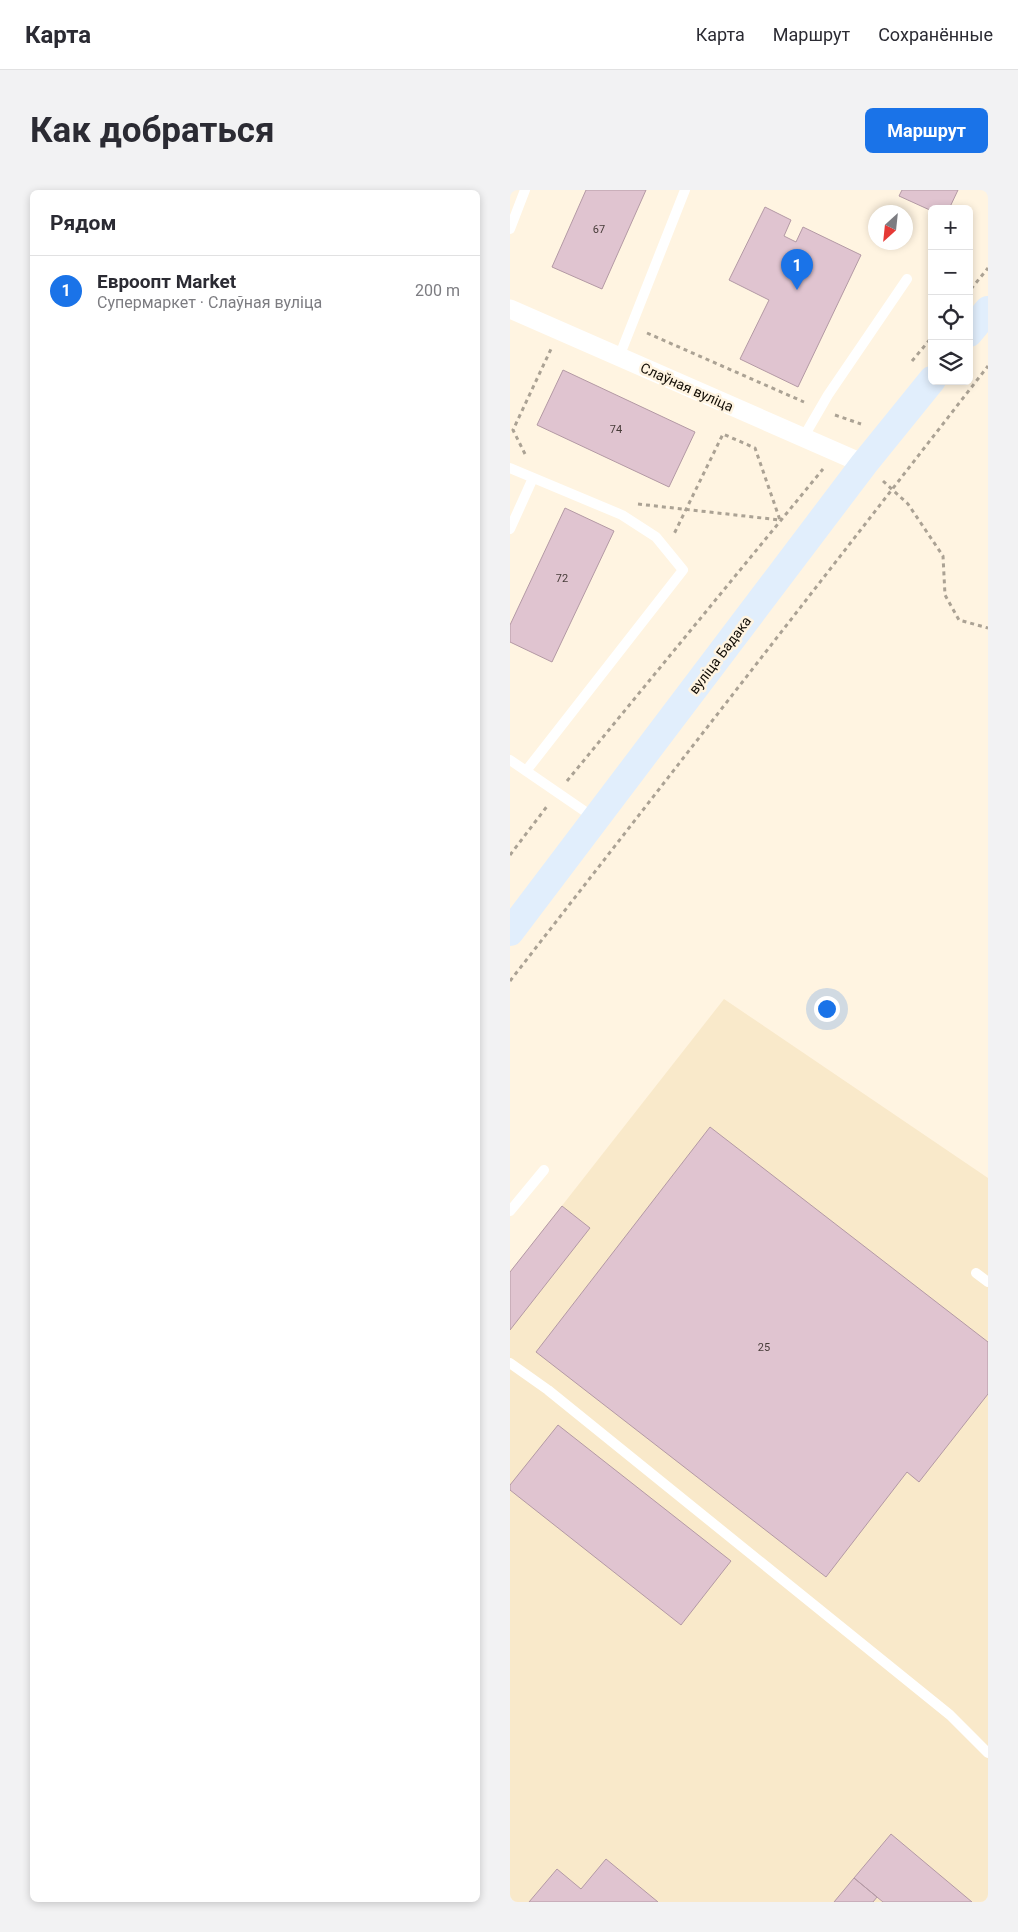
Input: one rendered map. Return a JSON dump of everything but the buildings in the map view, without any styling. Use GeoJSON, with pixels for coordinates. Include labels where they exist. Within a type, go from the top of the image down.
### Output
{"type":"FeatureCollection","features":[{"type":"Feature","properties":{"kind":"main road"},"geometry":{"type":"LineString","coordinates":[[973,328],[988,310]]}},
{"type":"Feature","properties":{"kind":"main road","name":"вуліца Бадака"},"geometry":{"type":"LineString","coordinates":[[510,932],[864,464],[928,385]]}},
{"type":"Feature","properties":{"kind":"street","name":"Слаўная вуліца"},"geometry":{"type":"LineString","coordinates":[[511,313],[560,330],[864,464]]}},
{"type":"Feature","properties":{"kind":"lane"},"geometry":{"type":"LineString","coordinates":[[510,229],[525,190]]}},
{"type":"Feature","properties":{"kind":"lane"},"geometry":{"type":"LineString","coordinates":[[619,357],[686,190]]}},
{"type":"Feature","properties":{"kind":"lane"},"geometry":{"type":"LineString","coordinates":[[803,438],[820,409],[907,280]]}},
{"type":"Feature","properties":{"kind":"lane"},"geometry":{"type":"LineString","coordinates":[[510,468],[622,515],[656,537],[683,570],[526,771]]}},
{"type":"Feature","properties":{"kind":"lane"},"geometry":{"type":"LineString","coordinates":[[510,529],[533,478]]}},
{"type":"Feature","properties":{"kind":"lane"},"geometry":{"type":"LineString","coordinates":[[510,760],[596,819]]}},
{"type":"Feature","properties":{"kind":"lane"},"geometry":{"type":"LineString","coordinates":[[510,1211],[544,1170]]}},
{"type":"Feature","properties":{"kind":"lane"},"geometry":{"type":"LineString","coordinates":[[976,1272],[988,1282]]}},
{"type":"Feature","properties":{"kind":"lane"},"geometry":{"type":"LineString","coordinates":[[510,1363],[548,1390],[950,1715],[988,1753]]}},
{"type":"Feature","properties":{"kind":"path"},"geometry":{"type":"LineString","coordinates":[[973,286],[988,268]]}},
{"type":"Feature","properties":{"kind":"path"},"geometry":{"type":"LineString","coordinates":[[632,326],[820,409],[861,424]]}},
{"type":"Feature","properties":{"kind":"path"},"geometry":{"type":"LineString","coordinates":[[532,457],[523,453],[513,430],[560,330]]}},
{"type":"Feature","properties":{"kind":"path"},"geometry":{"type":"LineString","coordinates":[[908,366],[930,340]]}},
{"type":"Feature","properties":{"kind":"path"},"geometry":{"type":"LineString","coordinates":[[510,981],[988,366]]}},
{"type":"Feature","properties":{"kind":"path"},"geometry":{"type":"LineString","coordinates":[[510,855],[558,792],[867,416]]}},
{"type":"Feature","properties":{"kind":"path"},"geometry":{"type":"LineString","coordinates":[[666,550],[723,434],[755,448],[780,520]]}},
{"type":"Feature","properties":{"kind":"path"},"geometry":{"type":"LineString","coordinates":[[864,464],[908,504],[943,556],[945,595],[960,620],[988,628]]}},
{"type":"Feature","properties":{"kind":"path"},"geometry":{"type":"LineString","coordinates":[[629,503],[780,520]]}},
{"type":"Feature","properties":{"kind":"shaded area"},"geometry":{"type":"Polygon","coordinates":[[[724,999],[988,1178],[988,1902],[510,1902],[510,1272],[724,999]]]}},
{"type":"Feature","properties":{"kind":"place","name":"Евроопт Market"},"geometry":{"type":"Point","coordinates":[797,290]}}]}
